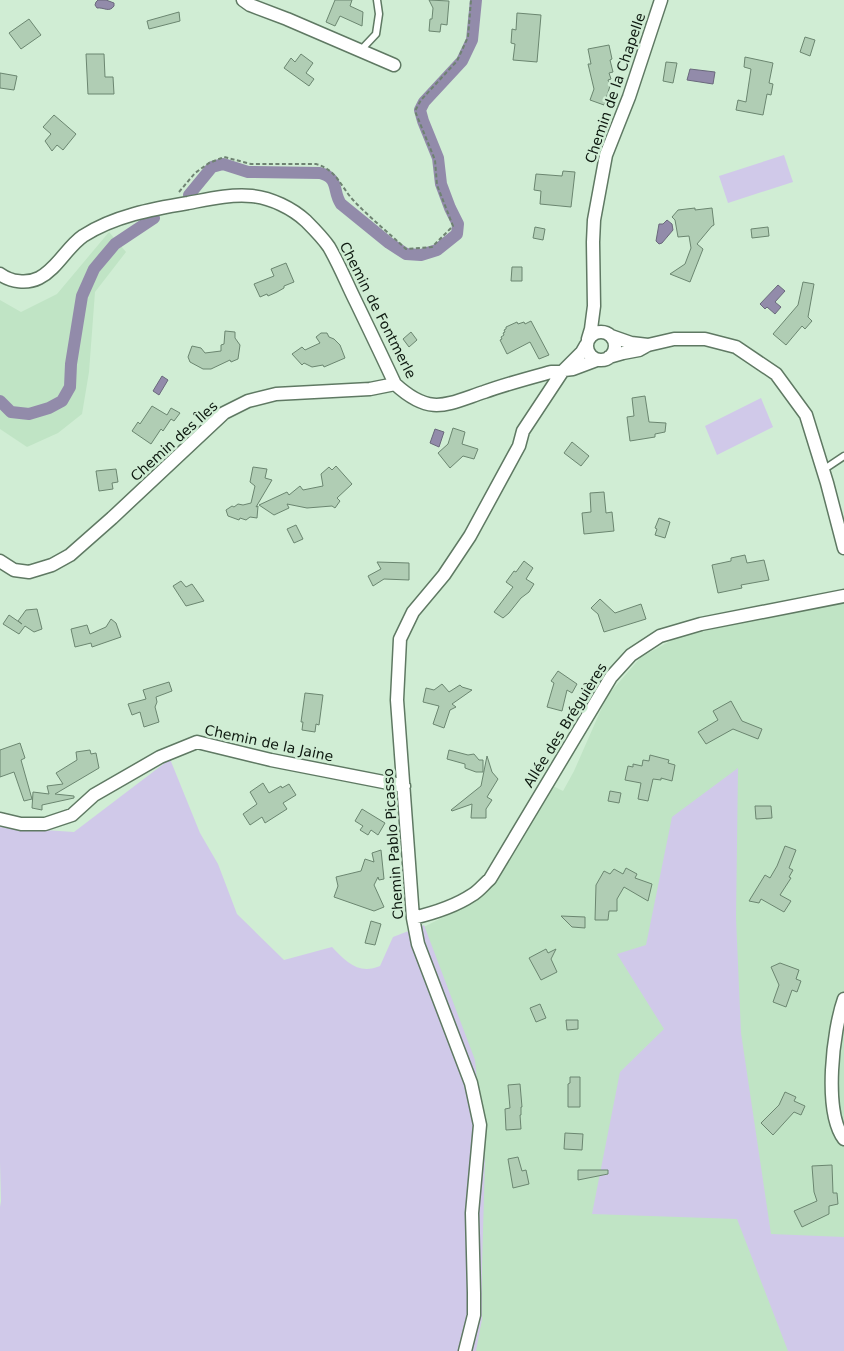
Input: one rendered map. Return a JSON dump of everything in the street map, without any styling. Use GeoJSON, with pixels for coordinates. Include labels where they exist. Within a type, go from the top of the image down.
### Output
{"type":"FeatureCollection","features":[{"type":"Feature","properties":{"kind":"street"},"geometry":{"type":"LineString","coordinates":[[243,0],[250,5],[287,18],[394,65]]}},
{"type":"Feature","properties":{"kind":"street","name":"Chemin de la Chapelle"},"geometry":{"type":"LineString","coordinates":[[587,342],[594,306],[594,220],[606,155],[629,97],[661,0]]}},
{"type":"Feature","properties":{"kind":"street","name":"Chemin de Fontmerle"},"geometry":{"type":"LineString","coordinates":[[0,274],[15,281],[27,282],[39,278],[50,270],[82,237],[104,225],[125,217],[209,199],[235,195],[254,196],[289,209],[305,220],[328,246],[396,384],[413,398],[426,404],[445,406],[484,392],[559,372]]}},
{"type":"Feature","properties":{"kind":"street","name":"Chemin de la Chapelle"},"geometry":{"type":"LineString","coordinates":[[594,306],[597,317],[609,334]]}},
{"type":"Feature","properties":{"kind":"street"},"geometry":{"type":"LineString","coordinates":[[603,358],[589,354],[587,342],[591,335],[598,332],[609,334],[625,342],[648,345]]}},
{"type":"Feature","properties":{"kind":"street"},"geometry":{"type":"LineString","coordinates":[[603,358],[614,350],[614,340],[609,334]]}},
{"type":"Feature","properties":{"kind":"street"},"geometry":{"type":"LineString","coordinates":[[559,372],[674,339],[705,339],[736,347],[776,374],[806,415],[844,548]]}},
{"type":"Feature","properties":{"kind":"street","name":"Chemin Pablo Picasso"},"geometry":{"type":"LineString","coordinates":[[465,1351],[474,1315],[472,1213],[480,1125],[471,1083],[418,944],[413,918],[397,700],[400,639],[414,612],[444,575],[470,536],[519,446],[523,431],[559,372],[587,342]]}},
{"type":"Feature","properties":{"kind":"street","name":"Chemin des Îles"},"geometry":{"type":"LineString","coordinates":[[0,561],[14,570],[28,572],[52,565],[70,555],[224,413],[248,401],[276,394],[370,389],[396,384]]}},
{"type":"Feature","properties":{"kind":"street","name":"Allée des Bréguières"},"geometry":{"type":"LineString","coordinates":[[413,918],[436,913],[455,904],[474,894],[490,879],[611,677],[631,655],[660,636],[701,624],[844,596]]}},
{"type":"Feature","properties":{"kind":"street","name":"Chemin de la Jaine"},"geometry":{"type":"LineString","coordinates":[[0,819],[21,824],[45,824],[72,815],[94,795],[160,757],[197,742],[271,760],[404,786]]}},
{"type":"Feature","properties":{"kind":"street"},"geometry":{"type":"LineString","coordinates":[[844,999],[835,1037],[832,1091],[834,1113],[840,1133],[844,1139]]}},
{"type":"Feature","properties":{"kind":"lane"},"geometry":{"type":"LineString","coordinates":[[360,51],[376,34],[379,14],[377,0]]}},
{"type":"Feature","properties":{"kind":"lane"},"geometry":{"type":"LineString","coordinates":[[823,470],[844,456]]}},
{"type":"Feature","properties":{"kind":"path"},"geometry":{"type":"LineString","coordinates":[[166,207],[195,173],[209,162],[224,156],[251,164],[316,164],[324,166],[331,171],[353,200],[406,249],[432,247],[453,226],[437,185],[435,160],[415,111],[420,100],[457,61],[468,37],[471,0]]}},
{"type":"Feature","properties":{"kind":"shaded area"},"geometry":{"type":"Polygon","coordinates":[[[98,0],[114,3],[114,6],[108,9],[97,8],[95,5],[98,0]]]}},
{"type":"Feature","properties":{"kind":"shaded area"},"geometry":{"type":"Polygon","coordinates":[[[690,69],[715,72],[713,84],[687,80],[690,69]]]}},
{"type":"Feature","properties":{"kind":"shaded area"},"geometry":{"type":"Polygon","coordinates":[[[784,155],[793,182],[728,203],[719,176],[784,155]]]}},
{"type":"Feature","properties":{"kind":"shaded area"},"geometry":{"type":"Polygon","coordinates":[[[667,220],[672,224],[673,230],[659,244],[656,241],[659,224],[663,224],[667,220]]]}},
{"type":"Feature","properties":{"kind":"shaded area"},"geometry":{"type":"Polygon","coordinates":[[[109,232],[126,252],[95,292],[89,372],[82,414],[58,433],[27,447],[0,429],[0,300],[21,312],[57,294],[109,232]]]}},
{"type":"Feature","properties":{"kind":"shaded area"},"geometry":{"type":"Polygon","coordinates":[[[778,285],[785,291],[775,302],[781,307],[775,314],[760,304],[778,285]]]}},
{"type":"Feature","properties":{"kind":"shaded area"},"geometry":{"type":"Polygon","coordinates":[[[162,376],[168,380],[159,395],[153,391],[162,376]]]}},
{"type":"Feature","properties":{"kind":"shaded area"},"geometry":{"type":"Polygon","coordinates":[[[761,398],[773,427],[717,455],[705,426],[761,398]]]}},
{"type":"Feature","properties":{"kind":"shaded area"},"geometry":{"type":"Polygon","coordinates":[[[435,429],[444,432],[439,447],[430,443],[435,429]]]}},
{"type":"Feature","properties":{"kind":"shaded area"},"geometry":{"type":"Polygon","coordinates":[[[844,597],[844,1351],[465,1351],[416,931],[482,895],[553,786],[563,791],[574,771],[607,696],[641,657],[676,638],[844,597]]]}},
{"type":"Feature","properties":{"kind":"shaded area"},"geometry":{"type":"Polygon","coordinates":[[[170,759],[200,833],[218,864],[237,914],[284,960],[332,947],[353,966],[366,969],[380,966],[393,937],[424,925],[475,1060],[485,1161],[482,1319],[476,1351],[0,1351],[0,827],[74,832],[170,759]]]}},
{"type":"Feature","properties":{"kind":"shaded area"},"geometry":{"type":"Polygon","coordinates":[[[738,768],[736,918],[741,1033],[771,1234],[844,1237],[844,1351],[788,1351],[737,1219],[592,1214],[620,1072],[664,1029],[617,954],[646,945],[672,817],[738,768]]]}},
{"type":"Feature","properties":{"kind":"building"},"geometry":{"type":"Polygon","coordinates":[[[335,0],[352,0],[350,6],[363,12],[362,26],[340,16],[335,26],[326,22],[335,0]]]}},
{"type":"Feature","properties":{"kind":"building"},"geometry":{"type":"Polygon","coordinates":[[[429,0],[449,1],[447,25],[441,24],[440,32],[429,31],[433,8],[429,0]]]}},
{"type":"Feature","properties":{"kind":"building"},"geometry":{"type":"Polygon","coordinates":[[[179,12],[180,21],[149,29],[147,21],[179,12]]]}},
{"type":"Feature","properties":{"kind":"building"},"geometry":{"type":"Polygon","coordinates":[[[517,13],[541,15],[537,62],[513,60],[515,44],[511,43],[512,29],[516,30],[517,13]]]}},
{"type":"Feature","properties":{"kind":"building"},"geometry":{"type":"Polygon","coordinates":[[[29,19],[41,35],[21,49],[9,33],[29,19]]]}},
{"type":"Feature","properties":{"kind":"building"},"geometry":{"type":"Polygon","coordinates":[[[805,37],[815,40],[810,56],[800,52],[805,37]]]}},
{"type":"Feature","properties":{"kind":"building"},"geometry":{"type":"Polygon","coordinates":[[[609,45],[613,72],[609,73],[611,79],[608,80],[610,86],[604,105],[590,100],[594,89],[588,64],[591,64],[588,49],[609,45]]]}},
{"type":"Feature","properties":{"kind":"building"},"geometry":{"type":"Polygon","coordinates":[[[86,54],[104,54],[105,77],[113,77],[114,94],[88,94],[86,54]]]}},
{"type":"Feature","properties":{"kind":"building"},"geometry":{"type":"Polygon","coordinates":[[[301,54],[313,63],[306,73],[314,79],[309,86],[284,68],[291,58],[295,62],[301,54]]]}},
{"type":"Feature","properties":{"kind":"building"},"geometry":{"type":"Polygon","coordinates":[[[745,57],[773,63],[769,83],[773,84],[771,95],[767,94],[763,115],[736,110],[738,100],[746,102],[751,69],[744,67],[745,57]]]}},
{"type":"Feature","properties":{"kind":"building"},"geometry":{"type":"Polygon","coordinates":[[[666,62],[677,63],[673,83],[663,81],[666,62]]]}},
{"type":"Feature","properties":{"kind":"building"},"geometry":{"type":"Polygon","coordinates":[[[0,73],[17,76],[14,90],[0,88],[0,73]]]}},
{"type":"Feature","properties":{"kind":"building"},"geometry":{"type":"Polygon","coordinates":[[[54,115],[76,134],[63,150],[57,145],[52,151],[45,141],[51,134],[43,127],[54,115]]]}},
{"type":"Feature","properties":{"kind":"building"},"geometry":{"type":"Polygon","coordinates":[[[563,171],[575,172],[571,207],[540,204],[541,191],[534,190],[536,174],[562,176],[563,171]]]}},
{"type":"Feature","properties":{"kind":"building"},"geometry":{"type":"Polygon","coordinates":[[[695,208],[695,210],[712,208],[714,225],[697,244],[703,249],[690,282],[670,274],[685,264],[691,248],[689,236],[678,237],[675,220],[672,217],[678,210],[695,208]]]}},
{"type":"Feature","properties":{"kind":"building"},"geometry":{"type":"Polygon","coordinates":[[[535,227],[545,229],[543,240],[533,238],[535,227]]]}},
{"type":"Feature","properties":{"kind":"building"},"geometry":{"type":"Polygon","coordinates":[[[768,227],[769,236],[752,238],[751,229],[768,227]]]}},
{"type":"Feature","properties":{"kind":"building"},"geometry":{"type":"Polygon","coordinates":[[[286,263],[294,282],[268,296],[267,294],[260,297],[254,284],[274,276],[271,269],[286,263]]]}},
{"type":"Feature","properties":{"kind":"building"},"geometry":{"type":"Polygon","coordinates":[[[512,267],[522,267],[522,281],[511,281],[512,267]]]}},
{"type":"Feature","properties":{"kind":"building"},"geometry":{"type":"Polygon","coordinates":[[[803,282],[814,284],[808,317],[812,321],[805,329],[802,326],[786,345],[773,334],[798,305],[803,282]]]}},
{"type":"Feature","properties":{"kind":"building"},"geometry":{"type":"Polygon","coordinates":[[[531,321],[549,355],[539,359],[530,342],[507,354],[500,340],[504,335],[506,327],[517,322],[518,324],[524,322],[525,324],[531,321]]]}},
{"type":"Feature","properties":{"kind":"building"},"geometry":{"type":"Polygon","coordinates":[[[225,331],[235,332],[235,338],[240,345],[238,359],[231,362],[230,360],[211,369],[203,369],[190,362],[188,357],[192,346],[201,348],[205,353],[221,351],[221,345],[224,344],[225,331]]]}},
{"type":"Feature","properties":{"kind":"building"},"geometry":{"type":"Polygon","coordinates":[[[411,332],[417,340],[409,347],[403,339],[411,332]]]}},
{"type":"Feature","properties":{"kind":"building"},"geometry":{"type":"Polygon","coordinates":[[[321,333],[327,333],[329,337],[340,345],[345,358],[324,367],[323,365],[312,367],[304,363],[302,365],[292,354],[302,347],[305,350],[320,343],[316,337],[321,333]]]}},
{"type":"Feature","properties":{"kind":"building"},"geometry":{"type":"Polygon","coordinates":[[[645,396],[649,422],[666,423],[665,432],[655,434],[655,437],[630,441],[627,417],[634,416],[632,398],[645,396]]]}},
{"type":"Feature","properties":{"kind":"building"},"geometry":{"type":"Polygon","coordinates":[[[152,406],[167,415],[171,408],[180,413],[174,421],[171,419],[163,431],[161,429],[151,444],[132,431],[138,422],[140,424],[152,406]]]}},
{"type":"Feature","properties":{"kind":"building"},"geometry":{"type":"Polygon","coordinates":[[[453,428],[465,432],[462,444],[478,449],[474,459],[463,456],[450,468],[438,453],[448,444],[453,428]]]}},
{"type":"Feature","properties":{"kind":"building"},"geometry":{"type":"Polygon","coordinates":[[[572,442],[589,456],[581,466],[564,453],[572,442]]]}},
{"type":"Feature","properties":{"kind":"building"},"geometry":{"type":"Polygon","coordinates":[[[336,466],[352,484],[337,498],[340,501],[335,508],[332,506],[307,508],[287,504],[289,508],[274,515],[259,505],[287,492],[289,495],[300,486],[303,490],[323,486],[321,474],[329,467],[332,470],[336,466]]]}},
{"type":"Feature","properties":{"kind":"building"},"geometry":{"type":"Polygon","coordinates":[[[253,467],[267,469],[265,478],[272,480],[256,507],[258,506],[257,518],[250,517],[246,520],[240,518],[239,520],[228,516],[226,510],[232,506],[251,503],[255,486],[250,482],[253,467]]]}},
{"type":"Feature","properties":{"kind":"building"},"geometry":{"type":"Polygon","coordinates":[[[116,469],[118,482],[112,483],[113,489],[99,491],[96,471],[116,469]]]}},
{"type":"Feature","properties":{"kind":"building"},"geometry":{"type":"Polygon","coordinates":[[[604,492],[606,513],[612,512],[614,531],[584,534],[582,513],[591,512],[590,493],[604,492]]]}},
{"type":"Feature","properties":{"kind":"building"},"geometry":{"type":"Polygon","coordinates":[[[659,518],[670,522],[665,538],[655,535],[657,529],[655,528],[659,518]]]}},
{"type":"Feature","properties":{"kind":"building"},"geometry":{"type":"Polygon","coordinates":[[[296,525],[303,539],[294,543],[287,529],[296,525]]]}},
{"type":"Feature","properties":{"kind":"building"},"geometry":{"type":"Polygon","coordinates":[[[745,555],[747,563],[764,560],[769,580],[741,585],[742,588],[718,593],[712,565],[731,561],[731,558],[745,555]]]}},
{"type":"Feature","properties":{"kind":"building"},"geometry":{"type":"Polygon","coordinates":[[[524,561],[533,568],[526,579],[534,584],[529,592],[503,618],[494,612],[513,587],[506,582],[524,561]]]}},
{"type":"Feature","properties":{"kind":"building"},"geometry":{"type":"Polygon","coordinates":[[[377,562],[409,563],[409,580],[384,579],[373,586],[368,576],[381,569],[377,562]]]}},
{"type":"Feature","properties":{"kind":"building"},"geometry":{"type":"Polygon","coordinates":[[[181,581],[186,587],[192,584],[204,601],[186,606],[173,586],[181,581]]]}},
{"type":"Feature","properties":{"kind":"building"},"geometry":{"type":"Polygon","coordinates":[[[600,599],[615,613],[641,604],[646,619],[604,632],[598,614],[591,608],[600,599]]]}},
{"type":"Feature","properties":{"kind":"building"},"geometry":{"type":"Polygon","coordinates":[[[37,609],[42,629],[34,632],[25,626],[19,634],[3,624],[9,615],[22,624],[18,621],[26,610],[37,609]]]}},
{"type":"Feature","properties":{"kind":"building"},"geometry":{"type":"Polygon","coordinates":[[[111,619],[116,623],[121,637],[92,647],[91,643],[75,647],[71,629],[87,625],[90,634],[106,627],[111,619]]]}},
{"type":"Feature","properties":{"kind":"building"},"geometry":{"type":"Polygon","coordinates":[[[558,671],[577,684],[572,693],[567,690],[562,711],[547,707],[554,683],[551,681],[558,671]]]}},
{"type":"Feature","properties":{"kind":"building"},"geometry":{"type":"Polygon","coordinates":[[[169,682],[172,691],[156,697],[155,707],[159,722],[144,727],[140,712],[132,715],[128,704],[146,699],[143,690],[169,682]]]}},
{"type":"Feature","properties":{"kind":"building"},"geometry":{"type":"Polygon","coordinates":[[[442,684],[449,692],[460,685],[472,690],[452,704],[456,707],[450,710],[444,728],[433,724],[439,706],[423,702],[426,688],[434,690],[442,684]]]}},
{"type":"Feature","properties":{"kind":"building"},"geometry":{"type":"Polygon","coordinates":[[[305,693],[323,695],[319,725],[316,724],[315,732],[302,730],[303,722],[301,722],[305,693]]]}},
{"type":"Feature","properties":{"kind":"building"},"geometry":{"type":"Polygon","coordinates":[[[731,701],[742,721],[762,729],[758,739],[733,729],[706,744],[698,732],[718,720],[713,711],[731,701]]]}},
{"type":"Feature","properties":{"kind":"building"},"geometry":{"type":"Polygon","coordinates":[[[20,743],[25,758],[21,760],[32,799],[24,801],[14,772],[0,777],[0,750],[20,743]]]}},
{"type":"Feature","properties":{"kind":"building"},"geometry":{"type":"Polygon","coordinates":[[[90,750],[91,754],[96,753],[99,768],[55,794],[74,796],[74,798],[42,805],[42,810],[32,808],[33,792],[49,794],[47,786],[63,784],[56,773],[77,760],[76,752],[90,750]]]}},
{"type":"Feature","properties":{"kind":"building"},"geometry":{"type":"Polygon","coordinates":[[[449,750],[468,755],[474,754],[479,760],[483,760],[483,772],[476,772],[465,768],[465,764],[447,759],[449,750]]]}},
{"type":"Feature","properties":{"kind":"building"},"geometry":{"type":"Polygon","coordinates":[[[650,755],[669,760],[668,763],[675,765],[672,781],[661,778],[661,780],[653,779],[648,801],[638,799],[641,783],[625,780],[628,766],[633,767],[633,764],[642,766],[643,760],[649,761],[650,755]]]}},
{"type":"Feature","properties":{"kind":"building"},"geometry":{"type":"Polygon","coordinates":[[[487,756],[492,772],[498,779],[487,797],[492,800],[486,809],[486,818],[471,818],[472,804],[452,811],[481,786],[487,756]]]}},
{"type":"Feature","properties":{"kind":"building"},"geometry":{"type":"Polygon","coordinates":[[[263,783],[269,793],[289,784],[296,795],[283,803],[287,809],[265,823],[262,817],[250,825],[243,814],[257,804],[250,792],[263,783]]]}},
{"type":"Feature","properties":{"kind":"building"},"geometry":{"type":"Polygon","coordinates":[[[610,791],[621,793],[619,803],[608,801],[610,791]]]}},
{"type":"Feature","properties":{"kind":"building"},"geometry":{"type":"Polygon","coordinates":[[[755,806],[771,806],[772,818],[756,819],[755,806]]]}},
{"type":"Feature","properties":{"kind":"building"},"geometry":{"type":"Polygon","coordinates":[[[362,809],[385,823],[378,835],[371,830],[368,835],[360,830],[363,826],[355,821],[362,809]]]}},
{"type":"Feature","properties":{"kind":"building"},"geometry":{"type":"Polygon","coordinates":[[[785,846],[796,850],[789,868],[793,870],[789,877],[791,878],[780,895],[791,901],[784,912],[761,899],[759,903],[749,901],[765,875],[770,878],[785,846]]]}},
{"type":"Feature","properties":{"kind":"building"},"geometry":{"type":"Polygon","coordinates":[[[381,850],[384,879],[379,880],[378,877],[374,885],[384,907],[374,911],[334,897],[338,886],[336,877],[361,871],[365,859],[374,862],[372,853],[381,850]]]}},
{"type":"Feature","properties":{"kind":"building"},"geometry":{"type":"Polygon","coordinates":[[[626,868],[637,874],[635,878],[652,884],[648,901],[624,887],[617,899],[617,911],[609,911],[608,920],[595,920],[596,885],[604,871],[610,874],[614,869],[623,874],[626,868]]]}},
{"type":"Feature","properties":{"kind":"building"},"geometry":{"type":"Polygon","coordinates":[[[561,916],[585,917],[585,928],[572,927],[561,916]]]}},
{"type":"Feature","properties":{"kind":"building"},"geometry":{"type":"Polygon","coordinates":[[[371,921],[381,924],[375,945],[365,943],[371,921]]]}},
{"type":"Feature","properties":{"kind":"building"},"geometry":{"type":"Polygon","coordinates":[[[546,949],[548,953],[556,949],[551,959],[557,972],[541,980],[529,958],[546,949]]]}},
{"type":"Feature","properties":{"kind":"building"},"geometry":{"type":"Polygon","coordinates":[[[780,963],[799,970],[796,979],[801,981],[797,992],[792,990],[786,1007],[773,1002],[779,985],[771,967],[780,963]]]}},
{"type":"Feature","properties":{"kind":"building"},"geometry":{"type":"Polygon","coordinates":[[[540,1004],[546,1018],[536,1022],[530,1008],[540,1004]]]}},
{"type":"Feature","properties":{"kind":"building"},"geometry":{"type":"Polygon","coordinates":[[[566,1020],[578,1020],[578,1029],[567,1030],[566,1020]]]}},
{"type":"Feature","properties":{"kind":"building"},"geometry":{"type":"Polygon","coordinates":[[[570,1077],[580,1077],[580,1107],[568,1107],[568,1084],[570,1083],[570,1077]]]}},
{"type":"Feature","properties":{"kind":"building"},"geometry":{"type":"Polygon","coordinates":[[[520,1084],[521,1129],[506,1130],[505,1109],[510,1108],[508,1085],[520,1084]]]}},
{"type":"Feature","properties":{"kind":"building"},"geometry":{"type":"Polygon","coordinates":[[[785,1092],[796,1097],[794,1101],[805,1106],[801,1115],[794,1112],[773,1135],[761,1123],[779,1105],[785,1092]]]}},
{"type":"Feature","properties":{"kind":"building"},"geometry":{"type":"Polygon","coordinates":[[[565,1133],[583,1134],[582,1150],[564,1149],[565,1133]]]}},
{"type":"Feature","properties":{"kind":"building"},"geometry":{"type":"Polygon","coordinates":[[[518,1157],[522,1171],[526,1170],[529,1184],[513,1188],[508,1159],[518,1157]]]}},
{"type":"Feature","properties":{"kind":"building"},"geometry":{"type":"Polygon","coordinates":[[[832,1165],[833,1193],[837,1193],[838,1204],[829,1206],[829,1214],[802,1227],[794,1211],[817,1201],[814,1192],[812,1166],[832,1165]]]}},
{"type":"Feature","properties":{"kind":"building"},"geometry":{"type":"Polygon","coordinates":[[[578,1170],[608,1170],[608,1174],[578,1180],[578,1170]]]}},
{"type":"Feature","properties":{"kind":"waterway"},"geometry":{"type":"LineString","coordinates":[[189,195],[212,167],[223,164],[248,172],[320,173],[326,175],[333,182],[341,204],[389,243],[406,254],[421,255],[437,250],[457,234],[458,224],[441,184],[438,158],[420,110],[424,102],[462,61],[472,40],[476,0]]}},
{"type":"Feature","properties":{"kind":"waterway"},"geometry":{"type":"LineString","coordinates":[[0,401],[11,412],[29,414],[49,408],[62,401],[70,387],[71,364],[82,296],[94,269],[115,244],[154,218]]}}]}
